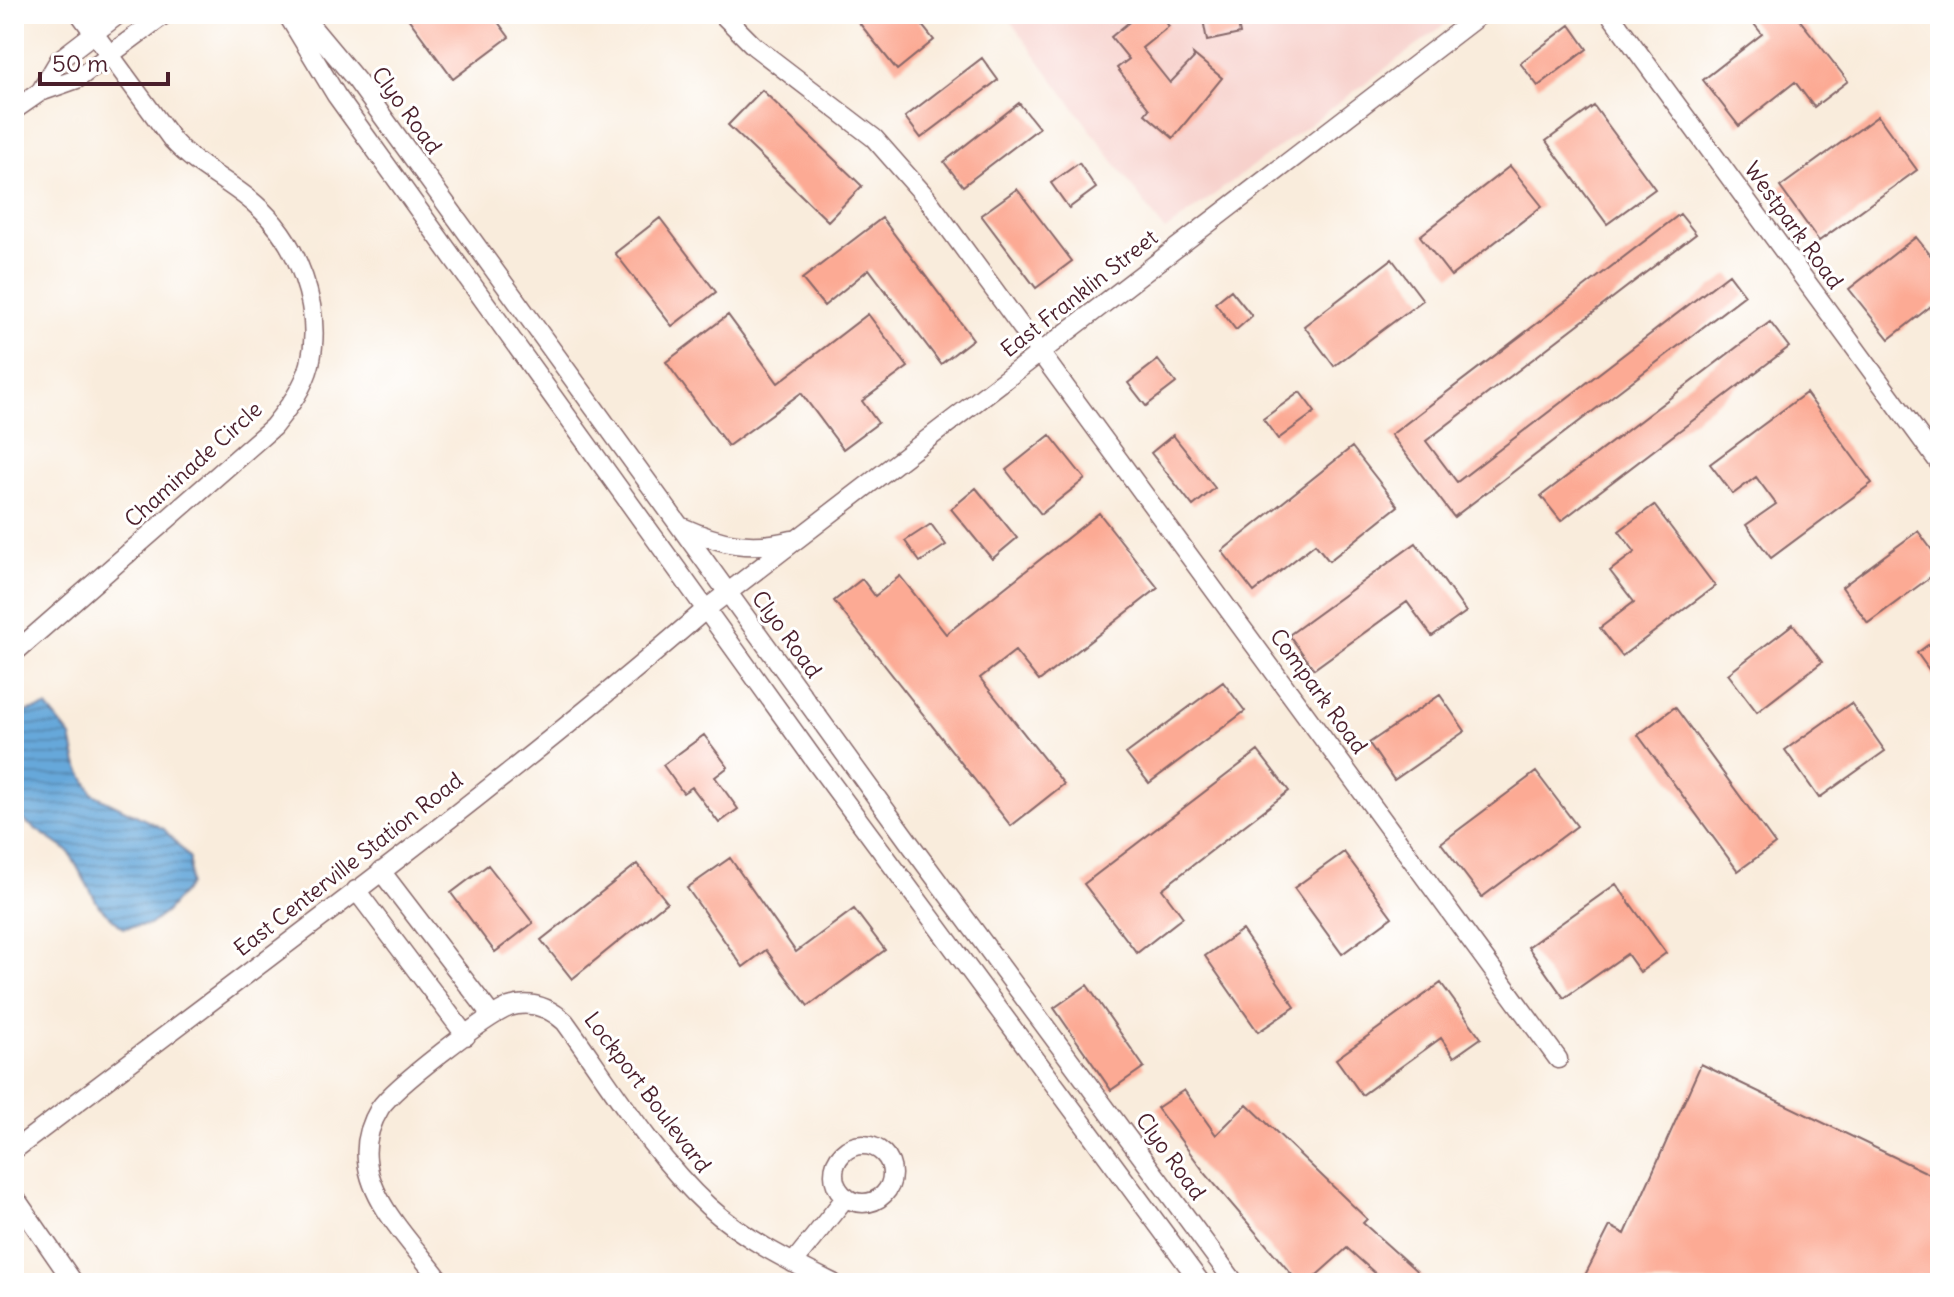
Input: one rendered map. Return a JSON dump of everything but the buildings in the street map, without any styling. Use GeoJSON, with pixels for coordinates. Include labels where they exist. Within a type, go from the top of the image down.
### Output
{"type":"FeatureCollection","features":[{"type":"Feature","properties":{"kind":"street","name":"Chaminade Circle"},"geometry":{"type":"LineString","coordinates":[[14,653],[256,445],[294,400],[310,366],[314,333],[310,299],[297,259],[276,226],[255,204],[188,156],[80,14]]}},
{"type":"Feature","properties":{"kind":"street"},"geometry":{"type":"LineString","coordinates":[[40,92],[59,60],[119,14]]}},
{"type":"Feature","properties":{"kind":"street"},"geometry":{"type":"LineString","coordinates":[[14,110],[40,92],[77,79],[165,14]]}},
{"type":"Feature","properties":{"kind":"street"},"geometry":{"type":"LineString","coordinates":[[287,14],[336,95],[705,610],[1201,1283]]}},
{"type":"Feature","properties":{"kind":"street","name":"Clyo Road"},"geometry":{"type":"LineString","coordinates":[[301,14],[366,93],[679,526],[1235,1283]]}},
{"type":"Feature","properties":{"kind":"street","name":"Compark Road"},"geometry":{"type":"LineString","coordinates":[[722,14],[754,46],[852,119],[901,165],[1042,351],[1558,1059]]}},
{"type":"Feature","properties":{"kind":"street","name":"East Franklin Street"},"geometry":{"type":"LineString","coordinates":[[705,610],[1481,14]]}},
{"type":"Feature","properties":{"kind":"street","name":"Westpark Road"},"geometry":{"type":"LineString","coordinates":[[1610,14],[1940,464]]}},
{"type":"Feature","properties":{"kind":"street"},"geometry":{"type":"LineString","coordinates":[[679,526],[717,542],[740,547],[769,546],[800,538]]}},
{"type":"Feature","properties":{"kind":"street","name":"East Centerville Station Road"},"geometry":{"type":"LineString","coordinates":[[14,1150],[381,871],[636,670],[705,610]]}},
{"type":"Feature","properties":{"kind":"street"},"geometry":{"type":"LineString","coordinates":[[381,871],[492,1016],[391,1095],[371,1125],[367,1142],[369,1174],[381,1201],[442,1283]]}},
{"type":"Feature","properties":{"kind":"street"},"geometry":{"type":"LineString","coordinates":[[356,890],[466,1036]]}},
{"type":"Feature","properties":{"kind":"street","name":"Lockport Boulevard"},"geometry":{"type":"LineString","coordinates":[[492,1016],[524,1005],[553,1011],[679,1176],[729,1224],[833,1283]]}},
{"type":"Feature","properties":{"kind":"street"},"geometry":{"type":"LineString","coordinates":[[14,1196],[74,1283]]}},
{"type":"Feature","properties":{"kind":"street"},"geometry":{"type":"LineString","coordinates":[[793,1263],[846,1197]]}},
{"type":"Feature","properties":{"kind":"shaded area"},"geometry":{"type":"Polygon","coordinates":[[[1005,14],[1459,14],[1165,231],[1005,14]]]}},
{"type":"Feature","properties":{"kind":"water"},"geometry":{"type":"Polygon","coordinates":[[[47,707],[71,737],[77,764],[93,794],[164,829],[190,858],[189,885],[166,912],[149,925],[123,928],[99,906],[69,852],[14,814],[14,714],[47,707]]]}}]}
